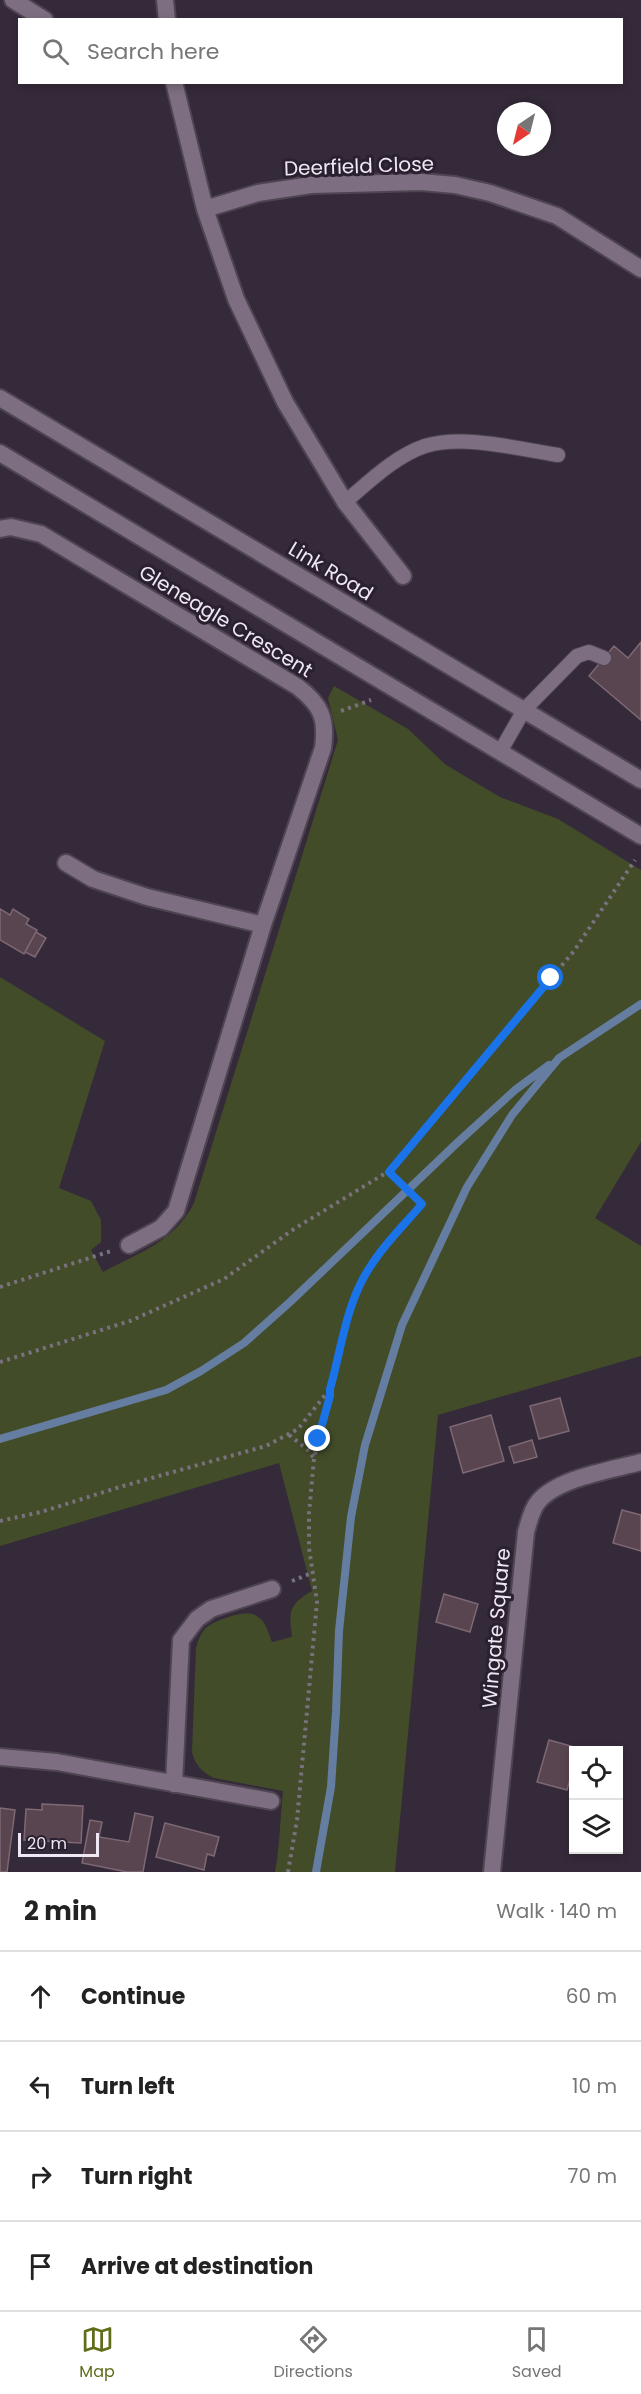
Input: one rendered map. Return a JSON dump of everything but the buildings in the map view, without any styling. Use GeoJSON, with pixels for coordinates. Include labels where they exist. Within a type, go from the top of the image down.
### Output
{"type":"FeatureCollection","features":[{"type":"Feature","properties":{"kind":"street"},"geometry":{"type":"LineString","coordinates":[[13,0],[42,18]]}},
{"type":"Feature","properties":{"kind":"street"},"geometry":{"type":"LineString","coordinates":[[165,0],[167,18]]}},
{"type":"Feature","properties":{"kind":"street"},"geometry":{"type":"LineString","coordinates":[[174,84],[205,209],[236,299],[285,402],[345,502],[402,576]]}},
{"type":"Feature","properties":{"kind":"street","name":"Deerfield Close"},"geometry":{"type":"LineString","coordinates":[[205,209],[258,193],[311,185],[422,182],[455,185],[490,193],[557,216],[641,269]]}},
{"type":"Feature","properties":{"kind":"street","name":"Link Road"},"geometry":{"type":"LineString","coordinates":[[0,398],[641,780]]}},
{"type":"Feature","properties":{"kind":"street"},"geometry":{"type":"LineString","coordinates":[[0,453],[641,836]]}},
{"type":"Feature","properties":{"kind":"street","name":"Gleneagle Crescent"},"geometry":{"type":"LineString","coordinates":[[0,529],[10,527],[41,534],[298,687],[312,698],[322,716]]}},
{"type":"Feature","properties":{"kind":"street"},"geometry":{"type":"LineString","coordinates":[[129,1245],[161,1228],[176,1211],[263,925],[323,748],[325,734],[322,716]]}},
{"type":"Feature","properties":{"kind":"street"},"geometry":{"type":"LineString","coordinates":[[66,863],[93,879],[147,897],[263,925]]}},
{"type":"Feature","properties":{"kind":"street","name":"Wingate Square"},"geometry":{"type":"LineString","coordinates":[[492,1872],[512,1692],[526,1532],[531,1516],[536,1503],[549,1491],[577,1480],[641,1462]]}},
{"type":"Feature","properties":{"kind":"street"},"geometry":{"type":"LineString","coordinates":[[174,1784],[181,1640],[197,1619],[211,1610],[272,1589]]}},
{"type":"Feature","properties":{"kind":"street"},"geometry":{"type":"LineString","coordinates":[[0,1757],[57,1762],[272,1801]]}},
{"type":"Feature","properties":{"kind":"lane"},"geometry":{"type":"LineString","coordinates":[[345,502],[405,455],[440,442],[466,441],[558,455]]}},
{"type":"Feature","properties":{"kind":"lane"},"geometry":{"type":"LineString","coordinates":[[500,752],[524,710],[581,653],[589,652],[604,658]]}},
{"type":"Feature","properties":{"kind":"path"},"geometry":{"type":"LineString","coordinates":[[322,716],[371,700]]}},
{"type":"Feature","properties":{"kind":"path"},"geometry":{"type":"LineString","coordinates":[[0,1362],[130,1320],[224,1279],[294,1228],[389,1172],[574,951],[635,860]]}},
{"type":"Feature","properties":{"kind":"path"},"geometry":{"type":"LineString","coordinates":[[288,1872],[297,1820],[317,1602],[309,1548],[309,1513],[314,1459],[348,1316],[359,1287],[372,1264],[422,1204],[389,1172]]}},
{"type":"Feature","properties":{"kind":"path"},"geometry":{"type":"LineString","coordinates":[[0,1287],[129,1245]]}},
{"type":"Feature","properties":{"kind":"path"},"geometry":{"type":"LineString","coordinates":[[0,1521],[41,1512],[255,1449],[289,1435],[305,1422],[330,1389]]}},
{"type":"Feature","properties":{"kind":"path"},"geometry":{"type":"LineString","coordinates":[[289,1435],[307,1449],[314,1459]]}},
{"type":"Feature","properties":{"kind":"green space"},"geometry":{"type":"Polygon","coordinates":[[[334,686],[408,729],[446,765],[500,797],[558,819],[641,870],[641,1142],[595,1218],[641,1246],[641,1356],[438,1415],[395,1872],[275,1872],[283,1791],[214,1778],[200,1768],[192,1752],[196,1648],[203,1632],[210,1625],[226,1618],[239,1614],[250,1614],[262,1620],[272,1642],[292,1637],[290,1621],[294,1605],[312,1591],[279,1463],[0,1546],[0,977],[105,1041],[59,1188],[91,1201],[101,1220],[101,1242],[91,1250],[103,1272],[143,1252],[166,1237],[177,1227],[194,1203],[338,740],[328,698],[334,686]]]}},
{"type":"Feature","properties":{"kind":"waterway"},"geometry":{"type":"LineString","coordinates":[[316,1872],[331,1787],[339,1631],[351,1517],[365,1445],[402,1325],[467,1187],[512,1115],[559,1058],[641,1004]]}},
{"type":"Feature","properties":{"kind":"waterway"},"geometry":{"type":"LineString","coordinates":[[0,1439],[166,1390],[244,1343],[515,1090],[549,1065]]}},
{"type":"Feature","properties":{"kind":"route"},"geometry":{"type":"LineString","coordinates":[[318,1439],[326,1414],[340,1344],[359,1287],[372,1264],[422,1204],[389,1172],[551,978]]}}]}
